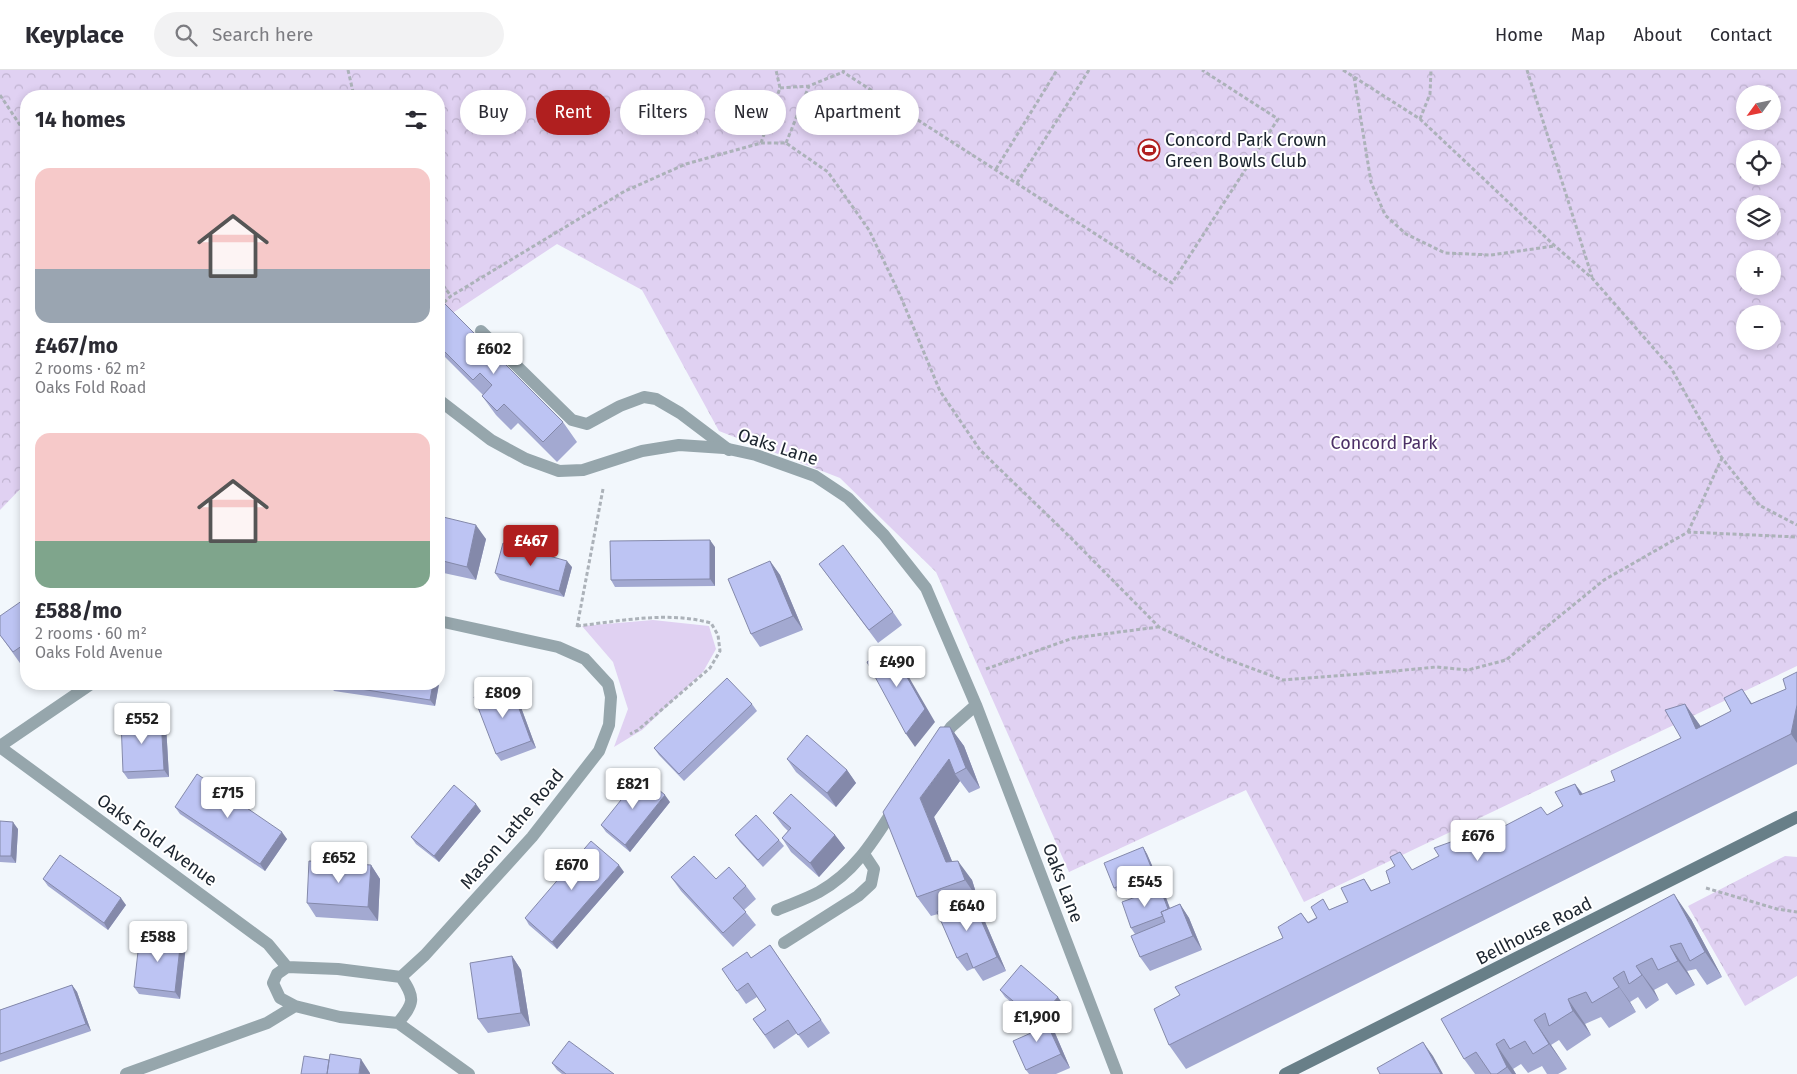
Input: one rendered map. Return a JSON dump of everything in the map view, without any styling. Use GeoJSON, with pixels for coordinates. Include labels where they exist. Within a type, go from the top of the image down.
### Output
{"type":"FeatureCollection","features":[{"type":"Feature","properties":{"kind":"main road","name":"Bellhouse Road"},"geometry":{"type":"LineString","coordinates":[[1285,1074],[1797,817]]}},
{"type":"Feature","properties":{"kind":"street"},"geometry":{"type":"LineString","coordinates":[[481,331],[572,420],[587,424],[620,406],[644,397],[656,399],[680,413],[729,450]]}},
{"type":"Feature","properties":{"kind":"street","name":"Oaks Lane"},"geometry":{"type":"LineString","coordinates":[[445,405],[491,440],[526,459],[559,471],[582,470],[642,451],[679,445],[729,450],[756,456],[814,476],[848,498],[884,535],[926,588],[976,705],[1117,1074]]}},
{"type":"Feature","properties":{"kind":"street"},"geometry":{"type":"LineString","coordinates":[[445,622],[558,647],[572,653]]}},
{"type":"Feature","properties":{"kind":"street","name":"Mason Lathe Road"},"geometry":{"type":"LineString","coordinates":[[401,977],[425,955],[532,837],[598,751],[609,725],[611,697],[608,684],[585,659],[572,653]]}},
{"type":"Feature","properties":{"kind":"street"},"geometry":{"type":"LineString","coordinates":[[0,747],[82,690]]}},
{"type":"Feature","properties":{"kind":"street"},"geometry":{"type":"LineString","coordinates":[[935,748],[951,726],[976,705]]}},
{"type":"Feature","properties":{"kind":"street","name":"Oaks Fold Avenue"},"geometry":{"type":"LineString","coordinates":[[0,747],[268,944],[287,967]]}},
{"type":"Feature","properties":{"kind":"street"},"geometry":{"type":"LineString","coordinates":[[777,910],[819,892],[844,875],[864,854],[902,796]]}},
{"type":"Feature","properties":{"kind":"street"},"geometry":{"type":"LineString","coordinates":[[784,943],[858,896],[871,884],[874,869],[864,854]]}},
{"type":"Feature","properties":{"kind":"street"},"geometry":{"type":"LineString","coordinates":[[398,1023],[410,1007],[411,992],[401,977],[338,969],[287,967],[277,974],[273,983],[280,998],[295,1006],[340,1016],[398,1023],[470,1074]]}},
{"type":"Feature","properties":{"kind":"street"},"geometry":{"type":"LineString","coordinates":[[126,1074],[267,1023],[295,1006]]}},
{"type":"Feature","properties":{"kind":"path"},"geometry":{"type":"LineString","coordinates":[[348,70],[353,90]]}},
{"type":"Feature","properties":{"kind":"path"},"geometry":{"type":"LineString","coordinates":[[761,143],[780,88],[776,70]]}},
{"type":"Feature","properties":{"kind":"path"},"geometry":{"type":"LineString","coordinates":[[996,169],[1058,70]]}},
{"type":"Feature","properties":{"kind":"path"},"geometry":{"type":"LineString","coordinates":[[1017,183],[1088,70]]}},
{"type":"Feature","properties":{"kind":"path"},"geometry":{"type":"LineString","coordinates":[[780,88],[809,86],[843,71],[1172,283],[1278,119],[1202,70]]}},
{"type":"Feature","properties":{"kind":"path"},"geometry":{"type":"LineString","coordinates":[[1343,70],[1420,119],[1555,246],[1592,278],[1671,368],[1722,458],[1759,505],[1797,526]]}},
{"type":"Feature","properties":{"kind":"path"},"geometry":{"type":"LineString","coordinates":[[1420,119],[1430,94],[1431,70]]}},
{"type":"Feature","properties":{"kind":"path"},"geometry":{"type":"LineString","coordinates":[[1527,70],[1592,278]]}},
{"type":"Feature","properties":{"kind":"path"},"geometry":{"type":"LineString","coordinates":[[1354,77],[1371,182],[1385,215],[1406,234],[1445,253],[1491,255],[1555,246]]}},
{"type":"Feature","properties":{"kind":"path"},"geometry":{"type":"LineString","coordinates":[[786,143],[809,86]]}},
{"type":"Feature","properties":{"kind":"path"},"geometry":{"type":"LineString","coordinates":[[0,95],[20,125]]}},
{"type":"Feature","properties":{"kind":"path"},"geometry":{"type":"LineString","coordinates":[[445,302],[451,296],[625,192],[686,164],[761,143],[786,143],[828,172],[869,230],[940,391],[980,450],[1070,537],[1158,627],[1224,658],[1283,680],[1374,674],[1436,667],[1468,670],[1506,660],[1604,580],[1688,532],[1797,537]]}},
{"type":"Feature","properties":{"kind":"path"},"geometry":{"type":"LineString","coordinates":[[445,288],[451,296]]}},
{"type":"Feature","properties":{"kind":"path"},"geometry":{"type":"LineString","coordinates":[[1688,532],[1722,458]]}},
{"type":"Feature","properties":{"kind":"path"},"geometry":{"type":"LineString","coordinates":[[572,653],[607,463]]}},
{"type":"Feature","properties":{"kind":"path"},"geometry":{"type":"LineString","coordinates":[[577,626],[646,618],[695,619],[710,623],[718,635],[720,650],[710,668],[638,730],[598,751]]}},
{"type":"Feature","properties":{"kind":"path"},"geometry":{"type":"LineString","coordinates":[[964,677],[1073,638],[1158,627]]}},
{"type":"Feature","properties":{"kind":"path"},"geometry":{"type":"LineString","coordinates":[[1675,879],[1777,909],[1797,912]]}},
{"type":"Feature","properties":{"kind":"green space","name":"Concord Park"},"geometry":{"type":"Polygon","coordinates":[[[0,70],[1797,70],[1797,666],[1304,902],[1246,790],[1069,872],[936,572],[840,478],[719,431],[642,290],[557,244],[445,318],[445,90],[20,90],[20,489],[0,510],[0,70]]]}},
{"type":"Feature","properties":{"kind":"green space"},"geometry":{"type":"Polygon","coordinates":[[[653,620],[709,626],[716,649],[703,672],[642,730],[614,747],[628,709],[613,662],[582,626],[653,620]]]}},
{"type":"Feature","properties":{"kind":"green space"},"geometry":{"type":"Polygon","coordinates":[[[1785,856],[1797,857],[1797,976],[1745,1006],[1688,906],[1785,856]]]}},
{"type":"Feature","properties":{"kind":"building"},"geometry":{"type":"Polygon","coordinates":[[[445,304],[563,422],[543,442],[504,404],[497,411],[482,396],[492,385],[480,373],[473,380],[445,352],[445,304]]]}},
{"type":"Feature","properties":{"kind":"building"},"geometry":{"type":"Polygon","coordinates":[[[445,517],[476,525],[467,567],[445,562],[445,517]]]}},
{"type":"Feature","properties":{"kind":"building"},"geometry":{"type":"Polygon","coordinates":[[[710,540],[710,579],[611,580],[610,541],[710,540]]]}},
{"type":"Feature","properties":{"kind":"building"},"geometry":{"type":"Polygon","coordinates":[[[503,543],[567,561],[559,591],[495,573],[503,543]]]}},
{"type":"Feature","properties":{"kind":"building"},"geometry":{"type":"Polygon","coordinates":[[[843,545],[893,612],[869,630],[819,564],[843,545]]]}},
{"type":"Feature","properties":{"kind":"building"},"geometry":{"type":"Polygon","coordinates":[[[770,561],[793,616],[751,634],[728,579],[770,561]]]}},
{"type":"Feature","properties":{"kind":"building"},"geometry":{"type":"Polygon","coordinates":[[[20,602],[20,647],[13,652],[0,635],[0,616],[20,602]]]}},
{"type":"Feature","properties":{"kind":"building"},"geometry":{"type":"Polygon","coordinates":[[[890,647],[925,709],[906,734],[867,662],[890,647]]]}},
{"type":"Feature","properties":{"kind":"building"},"geometry":{"type":"Polygon","coordinates":[[[1797,672],[1797,705],[1791,734],[1169,1045],[1154,1009],[1180,995],[1175,987],[1283,938],[1278,927],[1301,913],[1308,923],[1317,918],[1311,907],[1323,899],[1329,910],[1348,902],[1341,888],[1364,879],[1371,891],[1390,883],[1386,871],[1395,866],[1390,857],[1400,852],[1412,870],[1439,856],[1434,848],[1459,839],[1464,850],[1483,839],[1478,829],[1493,822],[1495,831],[1541,807],[1547,815],[1563,806],[1555,792],[1575,784],[1580,795],[1615,781],[1611,771],[1681,738],[1665,710],[1685,704],[1696,729],[1731,711],[1724,698],[1742,689],[1751,704],[1786,689],[1783,679],[1797,672]]]}},
{"type":"Feature","properties":{"kind":"building"},"geometry":{"type":"Polygon","coordinates":[[[727,678],[752,704],[679,774],[654,748],[727,678]]]}},
{"type":"Feature","properties":{"kind":"building"},"geometry":{"type":"Polygon","coordinates":[[[510,684],[531,741],[496,754],[474,697],[510,684]]]}},
{"type":"Feature","properties":{"kind":"building"},"geometry":{"type":"Polygon","coordinates":[[[367,690],[432,690],[430,700],[367,690]]]}},
{"type":"Feature","properties":{"kind":"building"},"geometry":{"type":"Polygon","coordinates":[[[161,718],[164,770],[123,772],[121,720],[161,718]]]}},
{"type":"Feature","properties":{"kind":"building"},"geometry":{"type":"Polygon","coordinates":[[[940,727],[950,727],[966,768],[955,774],[949,759],[920,798],[946,862],[958,861],[965,880],[917,897],[883,812],[940,727]]]}},
{"type":"Feature","properties":{"kind":"building"},"geometry":{"type":"Polygon","coordinates":[[[807,735],[847,770],[827,793],[787,759],[807,735]]]}},
{"type":"Feature","properties":{"kind":"building"},"geometry":{"type":"Polygon","coordinates":[[[197,774],[282,832],[260,864],[175,807],[197,774]]]}},
{"type":"Feature","properties":{"kind":"building"},"geometry":{"type":"Polygon","coordinates":[[[641,775],[665,795],[625,845],[601,825],[641,775]]]}},
{"type":"Feature","properties":{"kind":"building"},"geometry":{"type":"Polygon","coordinates":[[[454,785],[476,804],[434,856],[411,837],[454,785]]]}},
{"type":"Feature","properties":{"kind":"building"},"geometry":{"type":"Polygon","coordinates":[[[791,794],[835,835],[810,863],[782,838],[791,828],[773,813],[791,794]]]}},
{"type":"Feature","properties":{"kind":"building"},"geometry":{"type":"Polygon","coordinates":[[[756,815],[779,840],[758,860],[735,835],[756,815]]]}},
{"type":"Feature","properties":{"kind":"building"},"geometry":{"type":"Polygon","coordinates":[[[0,821],[13,822],[11,856],[0,856],[0,821]]]}},
{"type":"Feature","properties":{"kind":"building"},"geometry":{"type":"Polygon","coordinates":[[[591,841],[619,865],[552,942],[525,918],[591,841]]]}},
{"type":"Feature","properties":{"kind":"building"},"geometry":{"type":"Polygon","coordinates":[[[1143,847],[1153,872],[1114,888],[1104,863],[1143,847]]]}},
{"type":"Feature","properties":{"kind":"building"},"geometry":{"type":"Polygon","coordinates":[[[60,855],[121,898],[104,923],[43,879],[60,855]]]}},
{"type":"Feature","properties":{"kind":"building"},"geometry":{"type":"Polygon","coordinates":[[[694,856],[716,879],[729,867],[746,886],[733,898],[746,912],[723,933],[671,877],[694,856]]]}},
{"type":"Feature","properties":{"kind":"building"},"geometry":{"type":"Polygon","coordinates":[[[309,861],[371,865],[368,907],[307,903],[309,861]]]}},
{"type":"Feature","properties":{"kind":"building"},"geometry":{"type":"Polygon","coordinates":[[[1160,888],[1168,909],[1161,912],[1163,916],[1131,928],[1122,902],[1160,888]]]}},
{"type":"Feature","properties":{"kind":"building"},"geometry":{"type":"Polygon","coordinates":[[[1674,894],[1705,952],[1690,961],[1681,943],[1670,946],[1678,961],[1658,970],[1652,958],[1636,966],[1642,975],[1629,984],[1624,971],[1613,978],[1619,987],[1592,1003],[1586,992],[1568,999],[1573,1011],[1549,1026],[1545,1013],[1534,1020],[1549,1044],[1533,1054],[1525,1041],[1510,1049],[1504,1039],[1496,1044],[1507,1067],[1497,1074],[1491,1074],[1476,1052],[1464,1059],[1441,1019],[1674,894]]]}},
{"type":"Feature","properties":{"kind":"building"},"geometry":{"type":"Polygon","coordinates":[[[971,897],[997,957],[973,968],[967,953],[957,958],[937,912],[971,897]]]}},
{"type":"Feature","properties":{"kind":"building"},"geometry":{"type":"Polygon","coordinates":[[[1180,904],[1193,936],[1140,957],[1131,936],[1165,922],[1161,912],[1180,904]]]}},
{"type":"Feature","properties":{"kind":"building"},"geometry":{"type":"Polygon","coordinates":[[[140,934],[181,938],[175,992],[134,987],[140,934]]]}},
{"type":"Feature","properties":{"kind":"building"},"geometry":{"type":"Polygon","coordinates":[[[770,945],[821,1020],[798,1035],[788,1020],[765,1035],[753,1019],[766,1010],[748,983],[737,991],[722,969],[747,952],[751,958],[770,945]]]}},
{"type":"Feature","properties":{"kind":"building"},"geometry":{"type":"Polygon","coordinates":[[[512,956],[521,1013],[478,1019],[470,963],[512,956]]]}},
{"type":"Feature","properties":{"kind":"building"},"geometry":{"type":"Polygon","coordinates":[[[1021,965],[1058,997],[1043,1014],[1032,1017],[1000,990],[1021,965]]]}},
{"type":"Feature","properties":{"kind":"building"},"geometry":{"type":"Polygon","coordinates":[[[72,985],[86,1024],[0,1054],[0,1010],[72,985]]]}},
{"type":"Feature","properties":{"kind":"building"},"geometry":{"type":"Polygon","coordinates":[[[1042,1013],[1061,1054],[1026,1070],[1013,1041],[1031,1033],[1025,1021],[1042,1013]]]}},
{"type":"Feature","properties":{"kind":"building"},"geometry":{"type":"Polygon","coordinates":[[[569,1041],[614,1074],[566,1074],[552,1063],[569,1041]]]}},
{"type":"Feature","properties":{"kind":"building"},"geometry":{"type":"Polygon","coordinates":[[[1423,1042],[1441,1074],[1380,1074],[1377,1068],[1423,1042]]]}},
{"type":"Feature","properties":{"kind":"building"},"geometry":{"type":"Polygon","coordinates":[[[330,1054],[361,1059],[359,1074],[327,1074],[330,1054]]]}},
{"type":"Feature","properties":{"kind":"building"},"geometry":{"type":"Polygon","coordinates":[[[304,1056],[329,1060],[327,1074],[301,1074],[304,1056]]]}},
{"type":"Feature","properties":{"kind":"place","name":"Concord Park Crown Green Bowls Club"},"geometry":{"type":"Point","coordinates":[1149,150]}}]}
